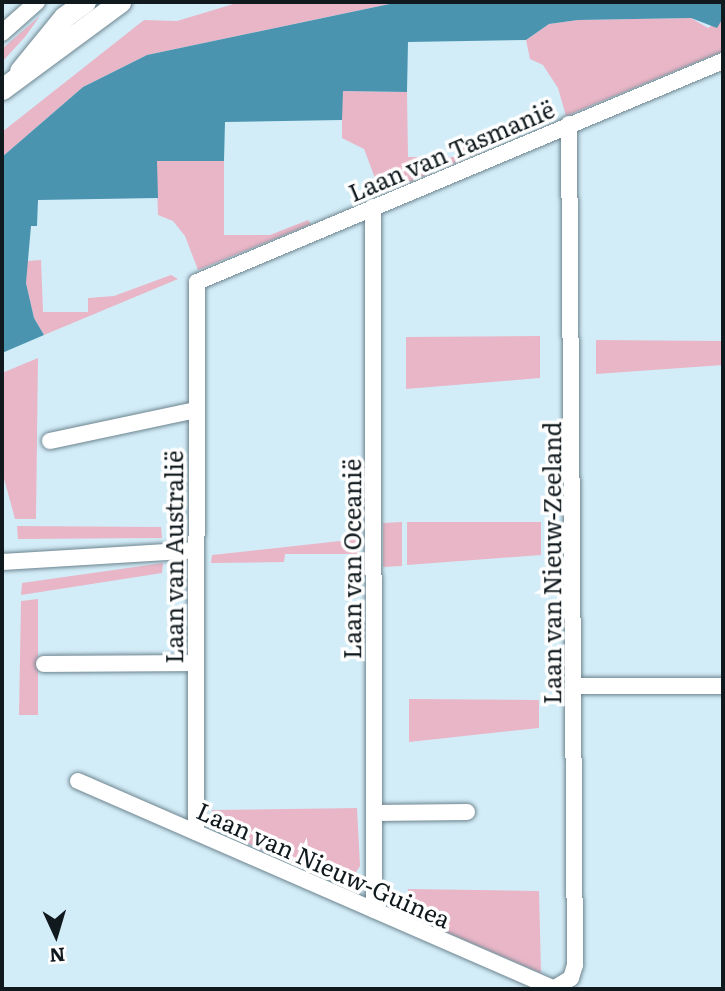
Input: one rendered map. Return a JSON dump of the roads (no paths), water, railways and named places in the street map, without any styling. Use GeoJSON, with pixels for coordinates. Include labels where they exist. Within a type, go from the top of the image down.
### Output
{"type":"FeatureCollection","features":[{"type":"Feature","properties":{"kind":"main road"},"geometry":{"type":"LineString","coordinates":[[10,82],[64,17],[85,2]]}},
{"type":"Feature","properties":{"kind":"main road"},"geometry":{"type":"LineString","coordinates":[[10,82],[40,65],[120,2]]}},
{"type":"Feature","properties":{"kind":"street"},"geometry":{"type":"LineString","coordinates":[[2,33],[37,2]]}},
{"type":"Feature","properties":{"kind":"street","name":"Laan van Tasmanië"},"geometry":{"type":"LineString","coordinates":[[197,282],[723,61]]}},
{"type":"Feature","properties":{"kind":"street","name":"Laan van Nieuw-Zeeland"},"geometry":{"type":"LineString","coordinates":[[553,989],[571,978],[575,965],[569,124]]}},
{"type":"Feature","properties":{"kind":"street","name":"Laan van Oceanië"},"geometry":{"type":"LineString","coordinates":[[373,208],[374,910]]}},
{"type":"Feature","properties":{"kind":"street","name":"Laan van Australië"},"geometry":{"type":"LineString","coordinates":[[196,832],[197,282]]}},
{"type":"Feature","properties":{"kind":"street"},"geometry":{"type":"LineString","coordinates":[[50,441],[196,410]]}},
{"type":"Feature","properties":{"kind":"street"},"geometry":{"type":"LineString","coordinates":[[2,562],[196,550]]}},
{"type":"Feature","properties":{"kind":"street"},"geometry":{"type":"LineString","coordinates":[[44,664],[196,663]]}},
{"type":"Feature","properties":{"kind":"street"},"geometry":{"type":"LineString","coordinates":[[574,686],[723,685]]}},
{"type":"Feature","properties":{"kind":"street","name":"Laan van Nieuw-Guinea"},"geometry":{"type":"LineString","coordinates":[[78,781],[553,989]]}},
{"type":"Feature","properties":{"kind":"street"},"geometry":{"type":"LineString","coordinates":[[374,813],[467,812]]}},
{"type":"Feature","properties":{"kind":"water"},"geometry":{"type":"Polygon","coordinates":[[[399,2],[723,2],[723,18],[717,28],[691,18],[578,20],[549,24],[526,40],[408,42],[407,92],[343,91],[342,120],[225,122],[224,161],[157,161],[158,198],[38,200],[37,226],[31,226],[26,283],[34,318],[44,335],[2,353],[2,157],[83,87],[147,55],[399,2]]]}}]}
